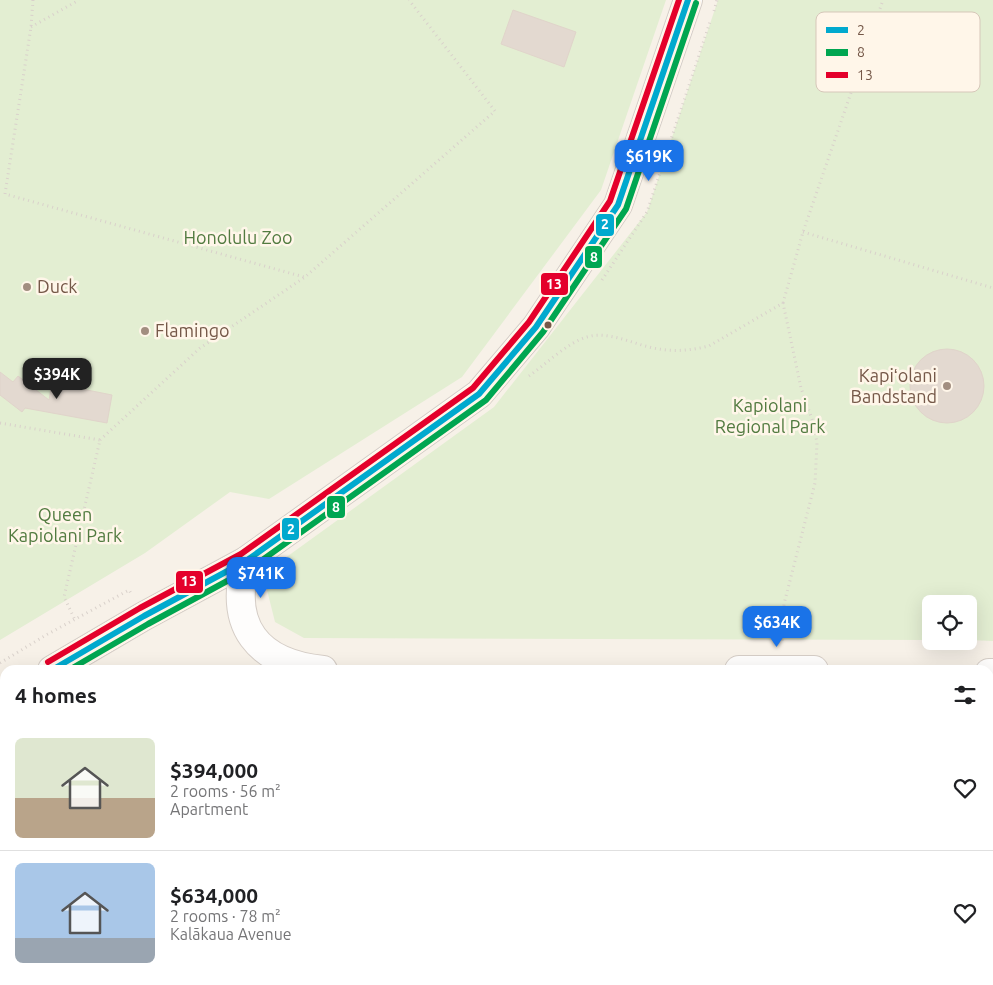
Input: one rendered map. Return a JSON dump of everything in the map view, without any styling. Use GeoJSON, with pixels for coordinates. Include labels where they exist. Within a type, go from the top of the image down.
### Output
{"type":"FeatureCollection","features":[{"type":"Feature","properties":{"kind":"street"},"geometry":{"type":"LineString","coordinates":[[61,665],[144,616],[246,561],[479,394],[536,327],[618,205],[688,0]]}},
{"type":"Feature","properties":{"kind":"street"},"geometry":{"type":"LineString","coordinates":[[246,561],[239,598],[244,620],[255,639],[281,661],[294,665]]}},
{"type":"Feature","properties":{"kind":"path"},"geometry":{"type":"LineString","coordinates":[[33,0],[31,28],[5,194],[304,277]]}},
{"type":"Feature","properties":{"kind":"path"},"geometry":{"type":"LineString","coordinates":[[31,28],[79,0]]}},
{"type":"Feature","properties":{"kind":"path"},"geometry":{"type":"LineString","coordinates":[[75,620],[64,597],[100,440],[200,348],[304,277],[494,110],[409,0]]}},
{"type":"Feature","properties":{"kind":"path"},"geometry":{"type":"LineString","coordinates":[[879,12],[883,0]]}},
{"type":"Feature","properties":{"kind":"path"},"geometry":{"type":"LineString","coordinates":[[782,641],[784,604],[814,483],[817,443],[813,422],[801,388],[783,303],[803,232],[851,92]]}},
{"type":"Feature","properties":{"kind":"path"},"geometry":{"type":"LineString","coordinates":[[803,232],[993,288]]}},
{"type":"Feature","properties":{"kind":"path"},"geometry":{"type":"LineString","coordinates":[[576,342],[587,336],[599,335],[658,349],[698,349],[709,346],[783,303]]}},
{"type":"Feature","properties":{"kind":"path"},"geometry":{"type":"LineString","coordinates":[[0,423],[100,440]]}},
{"type":"Feature","properties":{"kind":"path"},"geometry":{"type":"LineString","coordinates":[[0,663],[129,590],[132,596]]}},
{"type":"Feature","properties":{"kind":"green space","name":"Honolulu Zoo"},"geometry":{"type":"Polygon","coordinates":[[[0,0],[666,0],[601,190],[462,377],[269,499],[230,492],[145,553],[0,640],[0,0]]]}},
{"type":"Feature","properties":{"kind":"green space","name":"Kapiolani Regional Park"},"geometry":{"type":"Polygon","coordinates":[[[718,0],[993,0],[993,641],[977,640],[977,595],[922,595],[922,640],[304,638],[275,622],[263,574],[494,407],[647,212],[718,0]]]}},
{"type":"Feature","properties":{"kind":"building"},"geometry":{"type":"Polygon","coordinates":[[[513,10],[576,32],[564,67],[501,44],[513,10]]]}},
{"type":"Feature","properties":{"kind":"building","name":"Kapiʻolani Bandstand"},"geometry":{"type":"Polygon","coordinates":[[[947,349],[968,355],[978,365],[984,386],[978,407],[968,417],[947,423],[926,417],[916,407],[910,386],[916,365],[926,355],[947,349]]]}},
{"type":"Feature","properties":{"kind":"building"},"geometry":{"type":"Polygon","coordinates":[[[0,372],[13,382],[18,376],[49,400],[52,383],[112,395],[107,423],[25,408],[22,412],[0,395],[0,372]]]}},
{"type":"Feature","properties":{"kind":"transit line","name":"13"},"geometry":{"type":"LineString","coordinates":[[48,662],[140,608],[241,554],[473,388],[529,322],[610,201],[679,0]]}},
{"type":"Feature","properties":{"kind":"transit line","name":"2"},"geometry":{"type":"LineString","coordinates":[[61,665],[144,616],[246,561],[479,394],[536,327],[618,205],[688,0]]}},
{"type":"Feature","properties":{"kind":"transit line","name":"8"},"geometry":{"type":"LineString","coordinates":[[78,665],[251,568],[486,400],[543,332],[626,209],[696,3]]}},
{"type":"Feature","properties":{"kind":"place","name":"Duck"},"geometry":{"type":"Point","coordinates":[27,287]}},
{"type":"Feature","properties":{"kind":"place","name":"Flamingo"},"geometry":{"type":"Point","coordinates":[145,331]}},
{"type":"Feature","properties":{"kind":"place","name":"Kapiʻolani Bandstand"},"geometry":{"type":"Point","coordinates":[947,386]}},
{"type":"Feature","properties":{"kind":"park label","name":"Queen Kapiolani Park"},"geometry":{"type":"Point","coordinates":[65,525]}}]}
